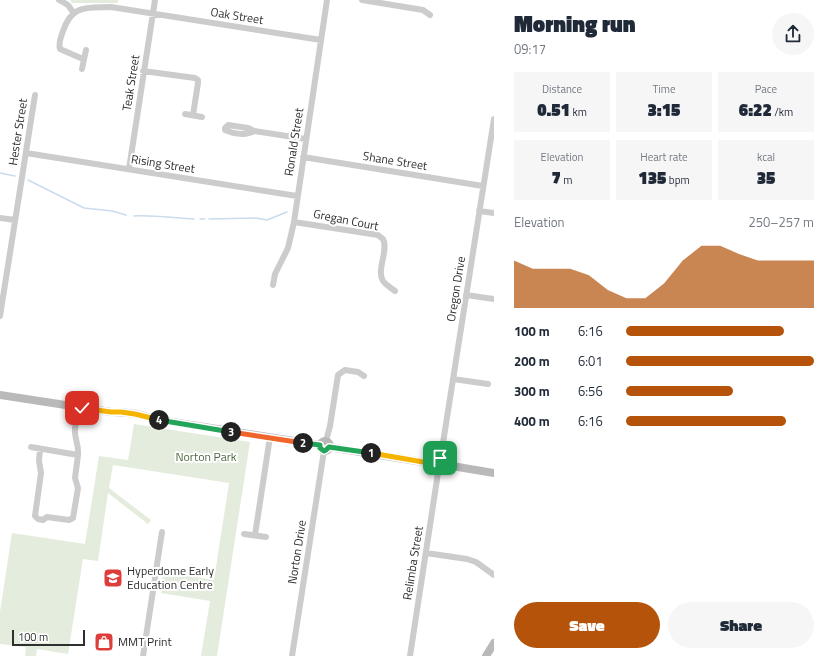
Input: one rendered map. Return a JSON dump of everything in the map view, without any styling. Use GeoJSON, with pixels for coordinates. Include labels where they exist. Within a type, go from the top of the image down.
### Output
{"type":"FeatureCollection","features":[{"type":"Feature","properties":{"kind":"street"},"geometry":{"type":"LineString","coordinates":[[60,0],[68,5],[73,12],[65,24],[59,45],[60,49],[83,59]]}},
{"type":"Feature","properties":{"kind":"street","name":"Teak Street"},"geometry":{"type":"LineString","coordinates":[[129,169],[155,0]]}},
{"type":"Feature","properties":{"kind":"street","name":"Ronald Street"},"geometry":{"type":"LineString","coordinates":[[273,285],[275,274],[288,248],[294,222],[327,0]]}},
{"type":"Feature","properties":{"kind":"street"},"geometry":{"type":"LineString","coordinates":[[362,0],[423,10],[430,15]]}},
{"type":"Feature","properties":{"kind":"street","name":"Oak Street"},"geometry":{"type":"LineString","coordinates":[[73,12],[82,8],[111,7],[321,40]]}},
{"type":"Feature","properties":{"kind":"street"},"geometry":{"type":"LineString","coordinates":[[82,69],[86,50]]}},
{"type":"Feature","properties":{"kind":"street"},"geometry":{"type":"LineString","coordinates":[[143,71],[195,78],[198,80],[193,115]]}},
{"type":"Feature","properties":{"kind":"street","name":"Hester Street"},"geometry":{"type":"LineString","coordinates":[[0,316],[2,294],[35,95]]}},
{"type":"Feature","properties":{"kind":"street"},"geometry":{"type":"LineString","coordinates":[[185,114],[202,117]]}},
{"type":"Feature","properties":{"kind":"street","name":"Oregon Drive"},"geometry":{"type":"LineString","coordinates":[[440,462],[494,119]]}},
{"type":"Feature","properties":{"kind":"street"},"geometry":{"type":"LineString","coordinates":[[254,132],[306,139]]}},
{"type":"Feature","properties":{"kind":"street","name":"Rising Street"},"geometry":{"type":"LineString","coordinates":[[26,153],[297,196]]}},
{"type":"Feature","properties":{"kind":"street","name":"Shane Street"},"geometry":{"type":"LineString","coordinates":[[303,158],[483,186]]}},
{"type":"Feature","properties":{"kind":"street"},"geometry":{"type":"LineString","coordinates":[[480,211],[494,213]]}},
{"type":"Feature","properties":{"kind":"street"},"geometry":{"type":"LineString","coordinates":[[0,218],[15,220]]}},
{"type":"Feature","properties":{"kind":"street","name":"Gregan Court"},"geometry":{"type":"LineString","coordinates":[[294,222],[378,235],[383,240],[384,245],[380,273],[386,284],[395,291]]}},
{"type":"Feature","properties":{"kind":"street"},"geometry":{"type":"LineString","coordinates":[[466,295],[494,300]]}},
{"type":"Feature","properties":{"kind":"street","name":"Norton Drive"},"geometry":{"type":"LineString","coordinates":[[292,656],[325,446],[330,426],[338,374],[345,370],[358,372],[364,376]]}},
{"type":"Feature","properties":{"kind":"street"},"geometry":{"type":"LineString","coordinates":[[453,378],[488,384]]}},
{"type":"Feature","properties":{"kind":"street"},"geometry":{"type":"LineString","coordinates":[[0,395],[82,408],[135,414],[153,419],[429,463],[440,462],[452,466],[494,473]]}},
{"type":"Feature","properties":{"kind":"street"},"geometry":{"type":"LineString","coordinates":[[40,449],[39,461],[42,473],[35,516],[38,519],[43,520],[47,517],[69,520],[73,518],[78,488],[75,478],[79,448],[75,430],[81,416],[82,408]]}},
{"type":"Feature","properties":{"kind":"street"},"geometry":{"type":"LineString","coordinates":[[255,535],[270,437]]}},
{"type":"Feature","properties":{"kind":"street"},"geometry":{"type":"LineString","coordinates":[[31,447],[78,455]]}},
{"type":"Feature","properties":{"kind":"street","name":"Relimba Street"},"geometry":{"type":"LineString","coordinates":[[410,656],[438,473]]}},
{"type":"Feature","properties":{"kind":"street"},"geometry":{"type":"LineString","coordinates":[[143,656],[162,532]]}},
{"type":"Feature","properties":{"kind":"street"},"geometry":{"type":"LineString","coordinates":[[244,534],[266,537]]}},
{"type":"Feature","properties":{"kind":"street"},"geometry":{"type":"LineString","coordinates":[[426,553],[467,559],[476,562],[494,575]]}},
{"type":"Feature","properties":{"kind":"street"},"geometry":{"type":"LineString","coordinates":[[486,656],[494,643]]}},
{"type":"Feature","properties":{"kind":"green space"},"geometry":{"type":"Polygon","coordinates":[[[70,0],[118,0],[118,3],[72,3],[70,0]]]}},
{"type":"Feature","properties":{"kind":"green space","name":"Norton Park"},"geometry":{"type":"Polygon","coordinates":[[[134,424],[250,442],[217,656],[201,656],[210,601],[161,593],[163,572],[214,580],[229,483],[113,465],[109,488],[151,520],[148,524],[108,493],[98,561],[83,559],[68,654],[37,649],[36,656],[25,656],[26,647],[0,644],[0,612],[12,533],[85,544],[99,456],[128,460],[134,424]]]}},
{"type":"Feature","properties":{"kind":"waterway"},"geometry":{"type":"LineString","coordinates":[[0,173],[15,176]]}},
{"type":"Feature","properties":{"kind":"waterway"},"geometry":{"type":"LineString","coordinates":[[28,180],[84,208],[112,211],[126,215]]}},
{"type":"Feature","properties":{"kind":"waterway"},"geometry":{"type":"LineString","coordinates":[[209,219],[256,218],[267,220],[287,212]]}},
{"type":"Feature","properties":{"kind":"waterway"},"geometry":{"type":"LineString","coordinates":[[134,216],[194,219]]}},
{"type":"Feature","properties":{"kind":"waterway"},"geometry":{"type":"LineString","coordinates":[[200,219],[205,219]]}},
{"type":"Feature","properties":{"kind":"place","name":"Hyperdome Early Education Centre"},"geometry":{"type":"Point","coordinates":[113,578]}},
{"type":"Feature","properties":{"kind":"place","name":"MMT Print"},"geometry":{"type":"Point","coordinates":[104,642]}},
{"type":"Feature","properties":{"kind":"route"},"geometry":{"type":"LineString","coordinates":[[82,408],[135,414],[153,419],[320,445],[320,448],[324,451],[329,449],[329,447],[429,463],[440,462],[440,458]]}}]}
